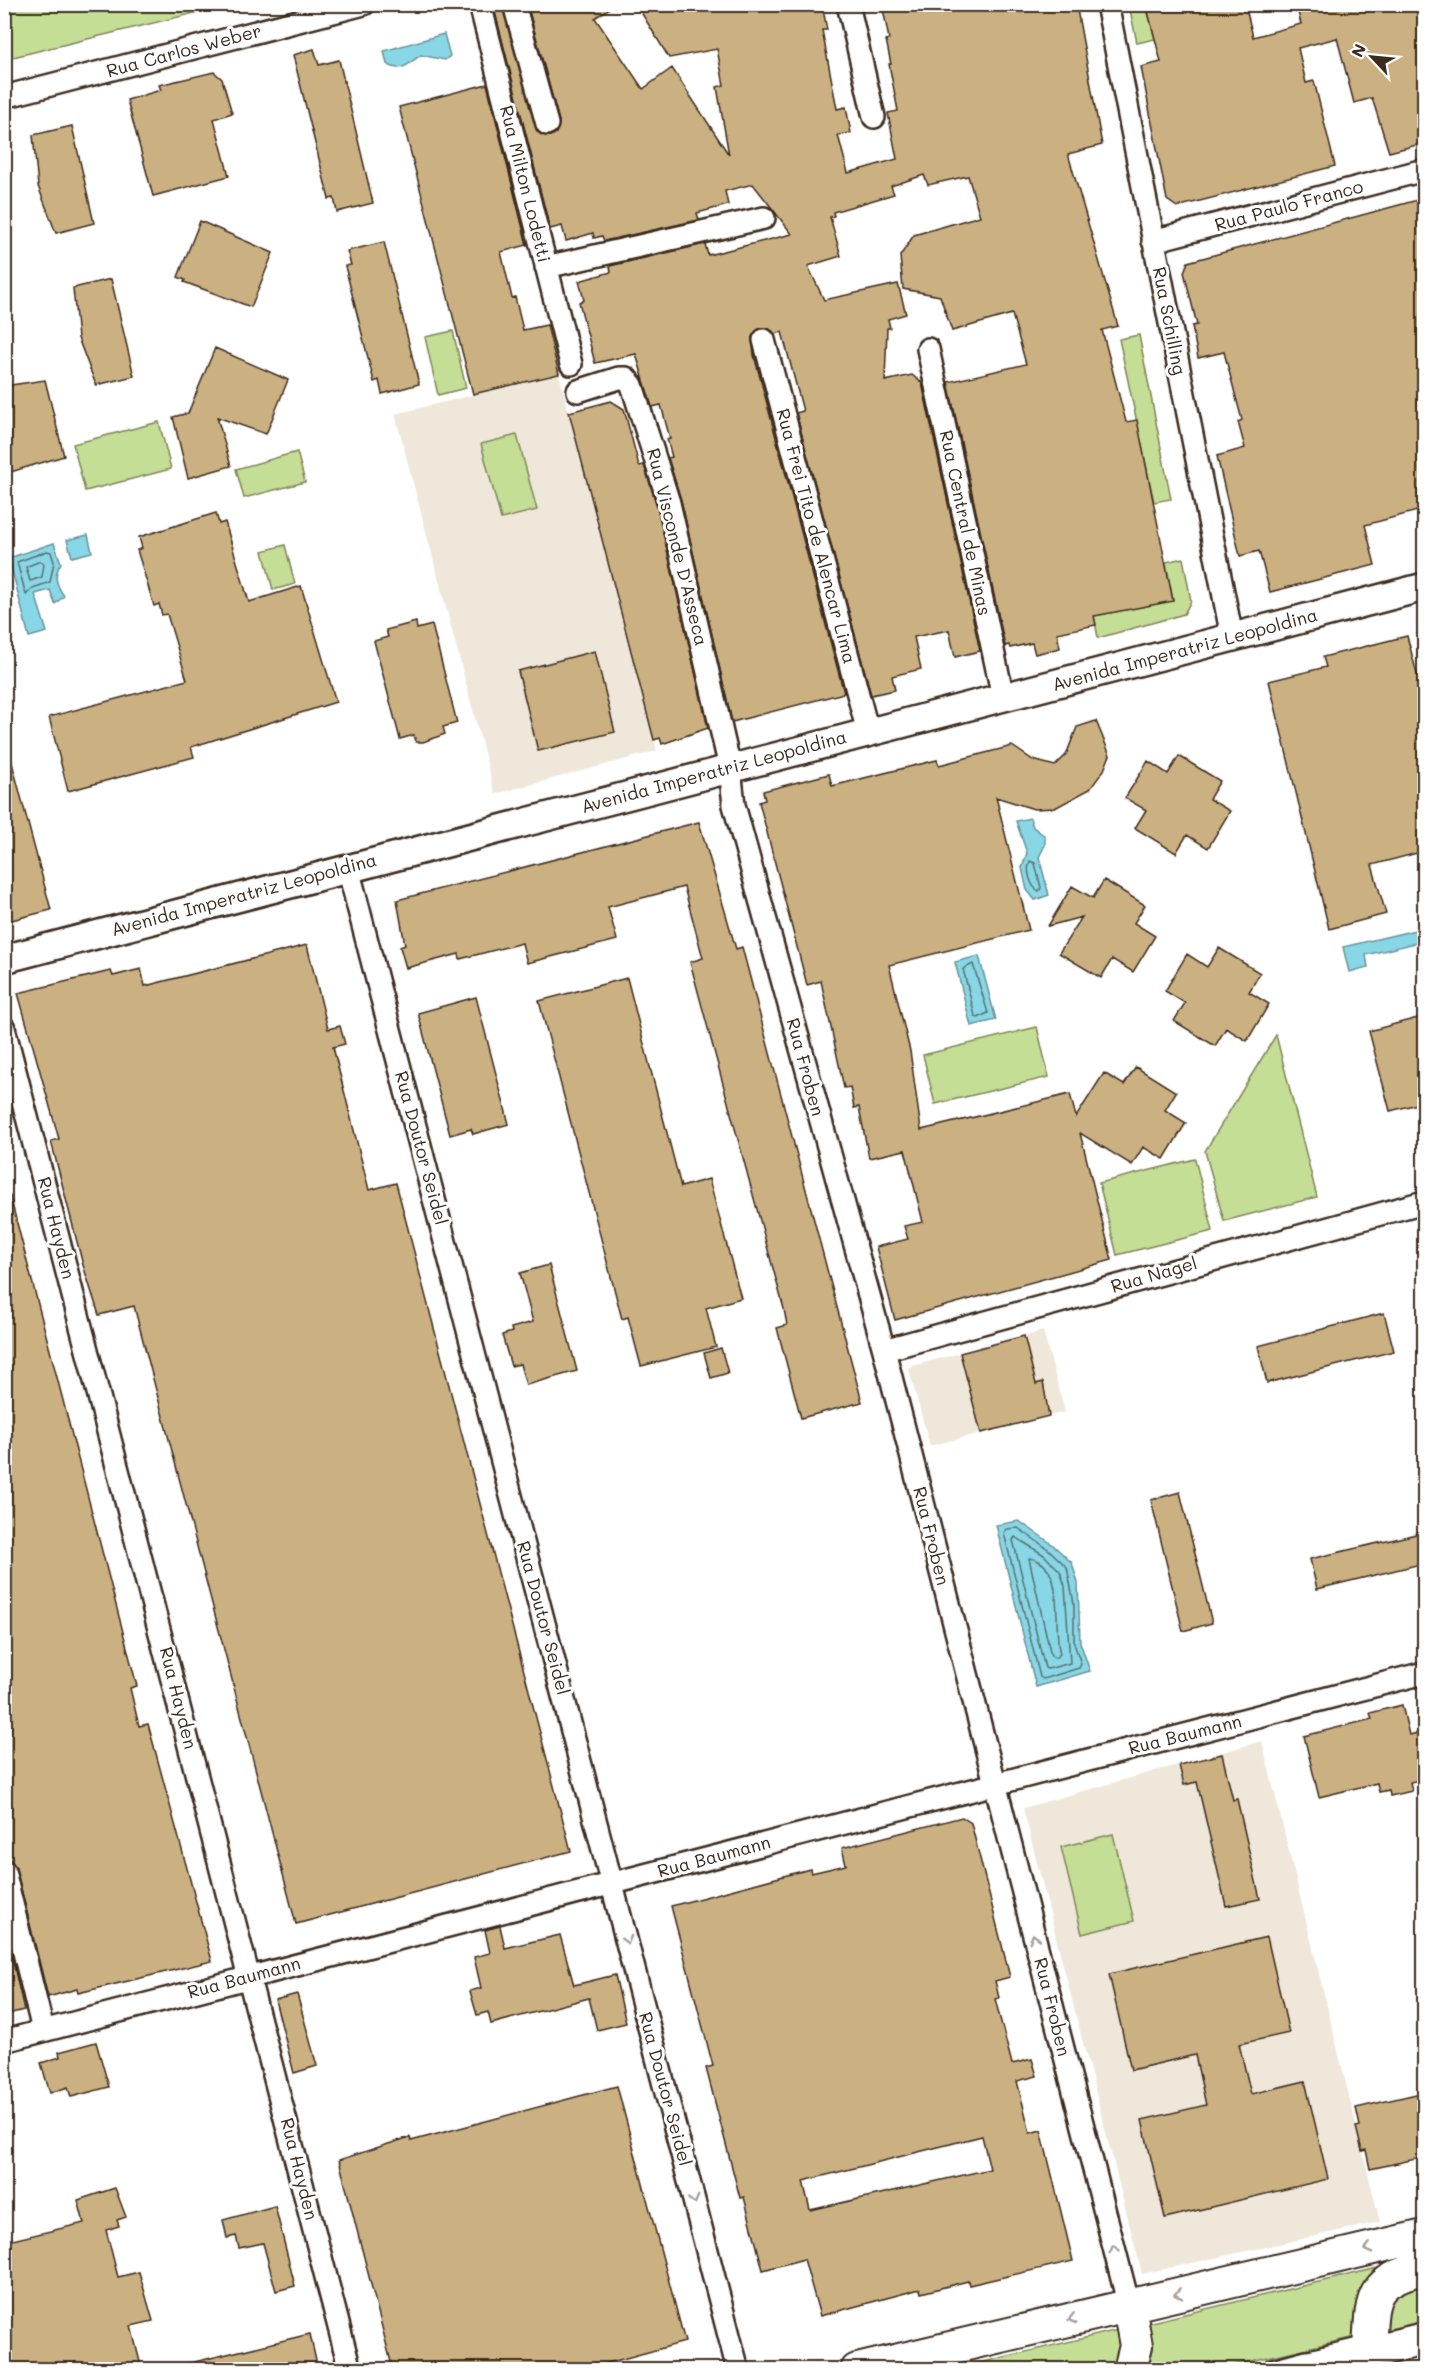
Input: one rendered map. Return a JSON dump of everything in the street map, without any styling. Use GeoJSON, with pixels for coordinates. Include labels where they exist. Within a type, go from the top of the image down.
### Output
{"type":"FeatureCollection","features":[{"type":"Feature","properties":{"kind":"highway"},"geometry":{"type":"LineString","coordinates":[[857,2370],[1425,2236]]}},
{"type":"Feature","properties":{"kind":"highway"},"geometry":{"type":"LineString","coordinates":[[1369,2350],[1371,2313],[1378,2290],[1383,2284],[1400,2275],[1425,2268]]}},
{"type":"Feature","properties":{"kind":"highway"},"geometry":{"type":"LineString","coordinates":[[1128,2306],[1137,2346],[1130,2370]]}},
{"type":"Feature","properties":{"kind":"highway"},"geometry":{"type":"LineString","coordinates":[[1295,2370],[1425,2338]]}},
{"type":"Feature","properties":{"kind":"main road","name":"Avenida Imperatriz Leopoldina"},"geometry":{"type":"LineString","coordinates":[[4,959],[1425,587]]}},
{"type":"Feature","properties":{"kind":"street","name":"Rua Carlos Weber"},"geometry":{"type":"LineString","coordinates":[[4,98],[364,4]]}},
{"type":"Feature","properties":{"kind":"street","name":"Rua Milton Lodetti"},"geometry":{"type":"LineString","coordinates":[[480,4],[571,364]]}},
{"type":"Feature","properties":{"kind":"street"},"geometry":{"type":"LineString","coordinates":[[514,4],[547,124]]}},
{"type":"Feature","properties":{"kind":"street"},"geometry":{"type":"LineString","coordinates":[[848,4],[874,117]]}},
{"type":"Feature","properties":{"kind":"street","name":"Rua Schilling"},"geometry":{"type":"LineString","coordinates":[[1107,4],[1232,637]]}},
{"type":"Feature","properties":{"kind":"street","name":"Rua Paulo Franco"},"geometry":{"type":"LineString","coordinates":[[1153,241],[1425,170]]}},
{"type":"Feature","properties":{"kind":"street"},"geometry":{"type":"LineString","coordinates":[[546,267],[764,218]]}},
{"type":"Feature","properties":{"kind":"street","name":"Rua Frei Tito de Alencar Lima"},"geometry":{"type":"LineString","coordinates":[[764,340],[868,732]]}},
{"type":"Feature","properties":{"kind":"street","name":"Rua Central de Minas"},"geometry":{"type":"LineString","coordinates":[[928,349],[1003,697]]}},
{"type":"Feature","properties":{"kind":"street","name":"Rua Visconde D'Asseca"},"geometry":{"type":"LineString","coordinates":[[578,391],[619,378],[626,378],[632,385],[669,503],[730,768]]}},
{"type":"Feature","properties":{"kind":"street","name":"Rua Froben"},"geometry":{"type":"LineString","coordinates":[[730,768],[737,816],[884,1350],[1128,2306]]}},
{"type":"Feature","properties":{"kind":"street","name":"Rua Doutor Seidel"},"geometry":{"type":"LineString","coordinates":[[348,868],[738,2370]]}},
{"type":"Feature","properties":{"kind":"street","name":"Rua Hayden"},"geometry":{"type":"LineString","coordinates":[[4,1028],[350,2370]]}},
{"type":"Feature","properties":{"kind":"street","name":"Rua Nagel"},"geometry":{"type":"LineString","coordinates":[[884,1350],[1425,1202]]}},
{"type":"Feature","properties":{"kind":"street","name":"Rua Baumann"},"geometry":{"type":"LineString","coordinates":[[4,2041],[1425,1673]]}},
{"type":"Feature","properties":{"kind":"street"},"geometry":{"type":"LineString","coordinates":[[4,1871],[43,2030]]}},
{"type":"Feature","properties":{"kind":"street"},"geometry":{"type":"LineString","coordinates":[[1273,2370],[1369,2350]]}},
{"type":"Feature","properties":{"kind":"shaded area"},"geometry":{"type":"Polygon","coordinates":[[[559,374],[657,751],[495,794],[395,414],[559,374]]]}},
{"type":"Feature","properties":{"kind":"shaded area"},"geometry":{"type":"Polygon","coordinates":[[[1043,1331],[1065,1412],[930,1446],[908,1367],[1043,1331]]]}},
{"type":"Feature","properties":{"kind":"shaded area"},"geometry":{"type":"Polygon","coordinates":[[[1262,1741],[1380,2222],[1142,2274],[1023,1808],[1262,1741]]]}},
{"type":"Feature","properties":{"kind":"green space"},"geometry":{"type":"Polygon","coordinates":[[[5,4],[228,4],[228,5],[5,59],[5,4]]]}},
{"type":"Feature","properties":{"kind":"green space"},"geometry":{"type":"Polygon","coordinates":[[[1129,5],[1146,5],[1155,39],[1137,43],[1129,5]]]}},
{"type":"Feature","properties":{"kind":"green space"},"geometry":{"type":"Polygon","coordinates":[[[453,331],[466,388],[438,395],[425,337],[453,331]]]}},
{"type":"Feature","properties":{"kind":"green space"},"geometry":{"type":"Polygon","coordinates":[[[1139,335],[1171,499],[1154,502],[1119,339],[1139,335]]]}},
{"type":"Feature","properties":{"kind":"green space"},"geometry":{"type":"Polygon","coordinates":[[[159,422],[171,469],[85,491],[73,444],[159,422]]]}},
{"type":"Feature","properties":{"kind":"green space"},"geometry":{"type":"Polygon","coordinates":[[[517,435],[537,510],[501,519],[481,444],[517,435]]]}},
{"type":"Feature","properties":{"kind":"green space"},"geometry":{"type":"Polygon","coordinates":[[[297,452],[305,482],[244,498],[236,469],[297,452]]]}},
{"type":"Feature","properties":{"kind":"green space"},"geometry":{"type":"Polygon","coordinates":[[[285,545],[295,584],[273,590],[263,551],[285,545]]]}},
{"type":"Feature","properties":{"kind":"green space"},"geometry":{"type":"Polygon","coordinates":[[[1183,558],[1191,601],[1184,614],[1098,638],[1094,616],[1173,601],[1166,562],[1183,558]]]}},
{"type":"Feature","properties":{"kind":"green space"},"geometry":{"type":"Polygon","coordinates":[[[1037,1027],[1049,1077],[935,1104],[923,1055],[1037,1027]]]}},
{"type":"Feature","properties":{"kind":"green space"},"geometry":{"type":"Polygon","coordinates":[[[1276,1035],[1317,1197],[1224,1221],[1205,1151],[1276,1035]]]}},
{"type":"Feature","properties":{"kind":"green space"},"geometry":{"type":"Polygon","coordinates":[[[1195,1159],[1213,1231],[1117,1255],[1099,1183],[1195,1159]]]}},
{"type":"Feature","properties":{"kind":"green space"},"geometry":{"type":"Polygon","coordinates":[[[1113,1834],[1134,1921],[1082,1934],[1061,1847],[1113,1834]]]}},
{"type":"Feature","properties":{"kind":"green space"},"geometry":{"type":"Polygon","coordinates":[[[1424,2257],[1424,2321],[1217,2369],[950,2370],[1424,2257]]]}},
{"type":"Feature","properties":{"kind":"water"},"geometry":{"type":"Polygon","coordinates":[[[444,34],[450,56],[445,60],[421,55],[401,68],[387,64],[384,51],[444,34]]]}},
{"type":"Feature","properties":{"kind":"water"},"geometry":{"type":"Polygon","coordinates":[[[88,535],[92,552],[72,557],[67,540],[88,535]]]}},
{"type":"Feature","properties":{"kind":"water"},"geometry":{"type":"Polygon","coordinates":[[[54,543],[61,563],[56,580],[64,596],[55,604],[50,590],[35,594],[47,632],[29,637],[9,558],[54,543]]]}},
{"type":"Feature","properties":{"kind":"water"},"geometry":{"type":"Polygon","coordinates":[[[1030,818],[1033,827],[1045,836],[1045,845],[1039,857],[1049,895],[1035,900],[1027,890],[1022,868],[1027,853],[1016,821],[1030,818]]]}},
{"type":"Feature","properties":{"kind":"water"},"geometry":{"type":"Polygon","coordinates":[[[1424,928],[1424,941],[1366,955],[1368,967],[1349,972],[1343,947],[1424,928]]]}},
{"type":"Feature","properties":{"kind":"water"},"geometry":{"type":"Polygon","coordinates":[[[979,956],[996,1020],[971,1026],[955,962],[979,956]]]}},
{"type":"Feature","properties":{"kind":"water"},"geometry":{"type":"Polygon","coordinates":[[[1019,1521],[1052,1544],[1072,1563],[1078,1583],[1080,1642],[1090,1671],[1036,1687],[996,1525],[1019,1521]]]}},
{"type":"Feature","properties":{"kind":"building"},"geometry":{"type":"Polygon","coordinates":[[[493,4],[502,4],[539,133],[550,136],[556,133],[559,121],[527,4],[616,4],[595,18],[643,89],[672,68],[729,155],[717,87],[724,85],[717,49],[669,58],[636,4],[822,4],[827,30],[822,30],[837,109],[846,107],[851,133],[838,135],[848,173],[897,159],[888,113],[898,111],[889,64],[891,64],[886,40],[889,39],[882,4],[1076,4],[1102,145],[1068,154],[1118,326],[1102,330],[1126,422],[1137,420],[1173,601],[1094,616],[1096,625],[1057,633],[1060,648],[1035,654],[1032,643],[1010,648],[1009,645],[1005,646],[948,382],[1026,364],[1012,314],[952,331],[940,296],[903,289],[900,256],[914,235],[980,216],[968,176],[928,185],[924,175],[891,186],[894,194],[833,212],[834,216],[830,217],[841,256],[808,266],[824,300],[898,284],[906,314],[888,319],[890,328],[887,328],[885,381],[912,375],[922,383],[980,651],[955,657],[949,630],[914,637],[921,669],[892,676],[895,690],[871,695],[796,413],[803,411],[782,332],[775,334],[768,328],[760,328],[752,337],[754,355],[844,693],[732,722],[681,500],[668,458],[672,457],[667,439],[670,439],[661,405],[652,407],[636,354],[595,363],[579,302],[584,300],[579,281],[611,272],[610,266],[705,244],[708,255],[792,234],[753,184],[725,191],[728,205],[697,213],[699,220],[604,241],[602,236],[594,238],[593,233],[566,241],[562,226],[550,229],[493,4]]]}},
{"type":"Feature","properties":{"kind":"building"},"geometry":{"type":"Polygon","coordinates":[[[1146,4],[1245,4],[1253,37],[1301,24],[1296,4],[1425,4],[1425,143],[1389,152],[1372,98],[1354,103],[1337,38],[1298,48],[1306,83],[1314,81],[1335,166],[1177,207],[1167,200],[1141,67],[1161,62],[1146,4]]]}},
{"type":"Feature","properties":{"kind":"building"},"geometry":{"type":"Polygon","coordinates":[[[314,49],[319,65],[339,60],[373,203],[337,212],[334,198],[329,199],[293,55],[314,49]]]}},
{"type":"Feature","properties":{"kind":"building"},"geometry":{"type":"Polygon","coordinates":[[[214,72],[222,79],[232,113],[214,119],[229,176],[153,196],[127,100],[161,90],[159,85],[214,72]]]}},
{"type":"Feature","properties":{"kind":"building"},"geometry":{"type":"Polygon","coordinates":[[[487,84],[527,245],[501,252],[512,298],[515,297],[523,330],[547,325],[559,374],[473,394],[399,107],[487,84]]]}},
{"type":"Feature","properties":{"kind":"building"},"geometry":{"type":"Polygon","coordinates":[[[72,126],[94,223],[56,233],[38,186],[33,135],[72,126]]]}},
{"type":"Feature","properties":{"kind":"building"},"geometry":{"type":"Polygon","coordinates":[[[1425,198],[1425,509],[1365,525],[1375,565],[1270,592],[1259,551],[1240,556],[1217,456],[1245,448],[1238,422],[1242,420],[1224,352],[1198,358],[1192,326],[1197,325],[1184,272],[1188,262],[1425,198]]]}},
{"type":"Feature","properties":{"kind":"building"},"geometry":{"type":"Polygon","coordinates":[[[200,221],[273,253],[251,307],[184,282],[185,280],[178,277],[200,221]]]}},
{"type":"Feature","properties":{"kind":"building"},"geometry":{"type":"Polygon","coordinates":[[[384,242],[419,384],[382,394],[379,380],[374,382],[345,266],[351,265],[347,251],[384,242]]]}},
{"type":"Feature","properties":{"kind":"building"},"geometry":{"type":"Polygon","coordinates":[[[111,279],[134,376],[96,385],[78,338],[73,288],[111,279]]]}},
{"type":"Feature","properties":{"kind":"building"},"geometry":{"type":"Polygon","coordinates":[[[215,348],[288,380],[266,434],[217,417],[231,466],[188,478],[173,417],[188,413],[215,348]]]}},
{"type":"Feature","properties":{"kind":"building"},"geometry":{"type":"Polygon","coordinates":[[[45,380],[64,456],[4,474],[4,386],[45,380]]]}},
{"type":"Feature","properties":{"kind":"building"},"geometry":{"type":"Polygon","coordinates":[[[611,401],[624,409],[639,466],[644,465],[657,506],[708,728],[662,744],[660,738],[654,740],[569,412],[611,401]]]}},
{"type":"Feature","properties":{"kind":"building"},"geometry":{"type":"Polygon","coordinates":[[[216,513],[219,524],[225,522],[249,602],[301,586],[336,702],[191,747],[194,757],[68,791],[49,717],[187,680],[167,614],[162,615],[159,604],[154,606],[137,550],[142,548],[139,537],[216,513]]]}},
{"type":"Feature","properties":{"kind":"building"},"geometry":{"type":"Polygon","coordinates":[[[416,622],[417,629],[432,625],[457,723],[443,727],[445,734],[423,742],[416,742],[414,735],[400,739],[374,641],[388,637],[386,630],[416,622]]]}},
{"type":"Feature","properties":{"kind":"building"},"geometry":{"type":"Polygon","coordinates":[[[1407,636],[1425,704],[1425,851],[1372,865],[1386,914],[1329,929],[1269,681],[1326,667],[1323,657],[1407,636]]]}},
{"type":"Feature","properties":{"kind":"building"},"geometry":{"type":"Polygon","coordinates":[[[595,651],[615,732],[538,751],[518,671],[595,651]]]}},
{"type":"Feature","properties":{"kind":"building"},"geometry":{"type":"Polygon","coordinates":[[[1096,721],[1110,755],[1104,770],[1090,789],[1055,808],[1034,809],[996,797],[1029,930],[889,965],[910,1051],[921,1130],[1070,1094],[1076,1117],[1104,1073],[1124,1085],[1136,1067],[1176,1092],[1165,1110],[1186,1123],[1164,1159],[1143,1147],[1132,1165],[1080,1133],[1112,1260],[895,1320],[876,1247],[908,1239],[904,1226],[923,1222],[905,1150],[869,1158],[859,1107],[854,1108],[850,1087],[844,1088],[821,981],[807,985],[759,802],[765,800],[763,791],[829,774],[832,786],[937,760],[939,765],[1012,746],[1033,760],[1055,766],[1066,755],[1077,727],[1096,721]]]}},
{"type":"Feature","properties":{"kind":"building"},"geometry":{"type":"Polygon","coordinates":[[[1179,756],[1220,781],[1209,799],[1230,811],[1208,848],[1187,835],[1176,853],[1135,828],[1146,810],[1125,798],[1148,761],[1168,774],[1179,756]]]}},
{"type":"Feature","properties":{"kind":"building"},"geometry":{"type":"Polygon","coordinates":[[[11,759],[51,910],[4,922],[4,760],[11,759]]]}},
{"type":"Feature","properties":{"kind":"building"},"geometry":{"type":"Polygon","coordinates":[[[699,822],[736,949],[742,947],[862,1402],[801,1418],[777,1328],[787,1325],[784,1309],[690,962],[703,958],[684,887],[608,907],[617,940],[527,963],[522,943],[460,959],[459,954],[406,968],[400,947],[405,945],[397,900],[699,822]]]}},
{"type":"Feature","properties":{"kind":"building"},"geometry":{"type":"Polygon","coordinates":[[[1104,880],[1145,905],[1134,923],[1155,936],[1133,972],[1112,959],[1101,978],[1059,953],[1082,917],[1048,926],[1072,886],[1093,898],[1104,880]]]}},
{"type":"Feature","properties":{"kind":"building"},"geometry":{"type":"Polygon","coordinates":[[[307,945],[328,1029],[340,1026],[345,1044],[333,1047],[369,1190],[396,1183],[571,1851],[296,1924],[134,1306],[99,1315],[83,1265],[51,1141],[59,1139],[18,993],[111,971],[113,976],[141,969],[145,986],[307,945]]]}},
{"type":"Feature","properties":{"kind":"building"},"geometry":{"type":"Polygon","coordinates":[[[1219,948],[1260,973],[1249,992],[1269,1004],[1247,1041],[1226,1028],[1215,1046],[1174,1021],[1185,1003],[1165,991],[1187,954],[1207,967],[1219,948]]]}},
{"type":"Feature","properties":{"kind":"building"},"geometry":{"type":"Polygon","coordinates":[[[627,978],[681,1187],[709,1179],[741,1298],[706,1308],[716,1347],[641,1366],[628,1317],[622,1319],[539,1001],[627,978]]]}},
{"type":"Feature","properties":{"kind":"building"},"geometry":{"type":"Polygon","coordinates":[[[476,997],[509,1124],[473,1134],[471,1129],[450,1135],[418,1013],[476,997]]]}},
{"type":"Feature","properties":{"kind":"building"},"geometry":{"type":"Polygon","coordinates":[[[1425,1016],[1425,1102],[1390,1111],[1369,1031],[1425,1016]]]}},
{"type":"Feature","properties":{"kind":"building"},"geometry":{"type":"Polygon","coordinates":[[[10,1196],[137,1686],[130,1688],[139,1726],[148,1724],[212,1961],[78,1993],[77,1989],[48,1997],[16,1868],[10,1860],[4,1839],[4,1197],[10,1196]]]}},
{"type":"Feature","properties":{"kind":"building"},"geometry":{"type":"Polygon","coordinates":[[[549,1265],[577,1371],[526,1385],[520,1364],[511,1366],[502,1335],[512,1332],[511,1328],[533,1322],[520,1273],[549,1265]]]}},
{"type":"Feature","properties":{"kind":"building"},"geometry":{"type":"Polygon","coordinates":[[[1384,1313],[1394,1351],[1267,1383],[1258,1346],[1384,1313]]]}},
{"type":"Feature","properties":{"kind":"building"},"geometry":{"type":"Polygon","coordinates":[[[1024,1336],[1036,1384],[1043,1382],[1049,1416],[981,1433],[960,1353],[1024,1336]]]}},
{"type":"Feature","properties":{"kind":"building"},"geometry":{"type":"Polygon","coordinates":[[[721,1348],[728,1373],[711,1378],[704,1353],[721,1348]]]}},
{"type":"Feature","properties":{"kind":"building"},"geometry":{"type":"Polygon","coordinates":[[[1180,1492],[1212,1623],[1183,1631],[1151,1500],[1180,1492]]]}},
{"type":"Feature","properties":{"kind":"building"},"geometry":{"type":"Polygon","coordinates":[[[1425,1532],[1425,1563],[1317,1589],[1310,1559],[1425,1532]]]}},
{"type":"Feature","properties":{"kind":"building"},"geometry":{"type":"Polygon","coordinates":[[[1402,1705],[1409,1735],[1418,1733],[1425,1760],[1425,1774],[1419,1776],[1420,1780],[1410,1782],[1412,1791],[1390,1796],[1389,1790],[1379,1792],[1377,1783],[1319,1797],[1304,1736],[1372,1719],[1370,1713],[1402,1705]]]}},
{"type":"Feature","properties":{"kind":"building"},"geometry":{"type":"Polygon","coordinates":[[[1222,1754],[1233,1800],[1237,1799],[1260,1899],[1226,1906],[1197,1782],[1184,1785],[1179,1765],[1222,1754]]]}},
{"type":"Feature","properties":{"kind":"building"},"geometry":{"type":"Polygon","coordinates":[[[962,1817],[971,1823],[1010,1977],[995,1981],[999,1998],[995,1999],[1012,2064],[1032,2059],[1037,2076],[1017,2081],[1030,2133],[1041,2130],[1073,2261],[969,2285],[968,2281],[921,2293],[920,2289],[820,2316],[804,2259],[763,2270],[744,2197],[740,2198],[706,2068],[713,2066],[671,1906],[810,1869],[811,1873],[846,1865],[842,1848],[962,1817]],[[982,2136],[803,2181],[810,2210],[990,2169],[982,2136]]]}},
{"type":"Feature","properties":{"kind":"building"},"geometry":{"type":"Polygon","coordinates":[[[500,1926],[505,1948],[560,1935],[574,1985],[615,1975],[626,2023],[597,2030],[589,1998],[491,2024],[488,2012],[477,2015],[470,1991],[481,1988],[474,1957],[490,1953],[485,1930],[500,1926]]]}},
{"type":"Feature","properties":{"kind":"building"},"geometry":{"type":"Polygon","coordinates":[[[1267,1937],[1289,2033],[1239,2044],[1251,2094],[1305,2081],[1328,2179],[1165,2218],[1142,2120],[1206,2105],[1195,2055],[1131,2070],[1109,1974],[1267,1937]]]}},
{"type":"Feature","properties":{"kind":"building"},"geometry":{"type":"Polygon","coordinates":[[[9,1945],[24,2010],[4,2015],[4,1946],[9,1945]]]}},
{"type":"Feature","properties":{"kind":"building"},"geometry":{"type":"Polygon","coordinates":[[[297,1994],[317,2066],[294,2073],[275,2000],[297,1994]]]}},
{"type":"Feature","properties":{"kind":"building"},"geometry":{"type":"Polygon","coordinates":[[[96,2042],[109,2087],[71,2097],[68,2087],[50,2093],[41,2063],[60,2057],[59,2052],[96,2042]]]}},
{"type":"Feature","properties":{"kind":"building"},"geometry":{"type":"Polygon","coordinates":[[[617,2086],[685,2342],[582,2370],[393,2370],[339,2160],[410,2137],[411,2141],[617,2086]]]}},
{"type":"Feature","properties":{"kind":"building"},"geometry":{"type":"Polygon","coordinates":[[[1425,2092],[1425,2157],[1370,2169],[1366,2150],[1362,2151],[1356,2127],[1360,2126],[1356,2108],[1425,2092]]]}},
{"type":"Feature","properties":{"kind":"building"},"geometry":{"type":"Polygon","coordinates":[[[115,2188],[126,2217],[117,2220],[119,2226],[106,2230],[118,2277],[139,2272],[153,2321],[131,2326],[142,2370],[11,2370],[7,2350],[4,2351],[4,2242],[84,2223],[78,2200],[115,2188]]]}},
{"type":"Feature","properties":{"kind":"building"},"geometry":{"type":"Polygon","coordinates":[[[275,2206],[295,2286],[276,2291],[263,2243],[239,2248],[236,2236],[227,2238],[223,2220],[275,2206]]]}},
{"type":"Feature","properties":{"kind":"building"},"geometry":{"type":"Polygon","coordinates":[[[310,2334],[318,2370],[191,2370],[190,2363],[310,2334]]]}}]}
